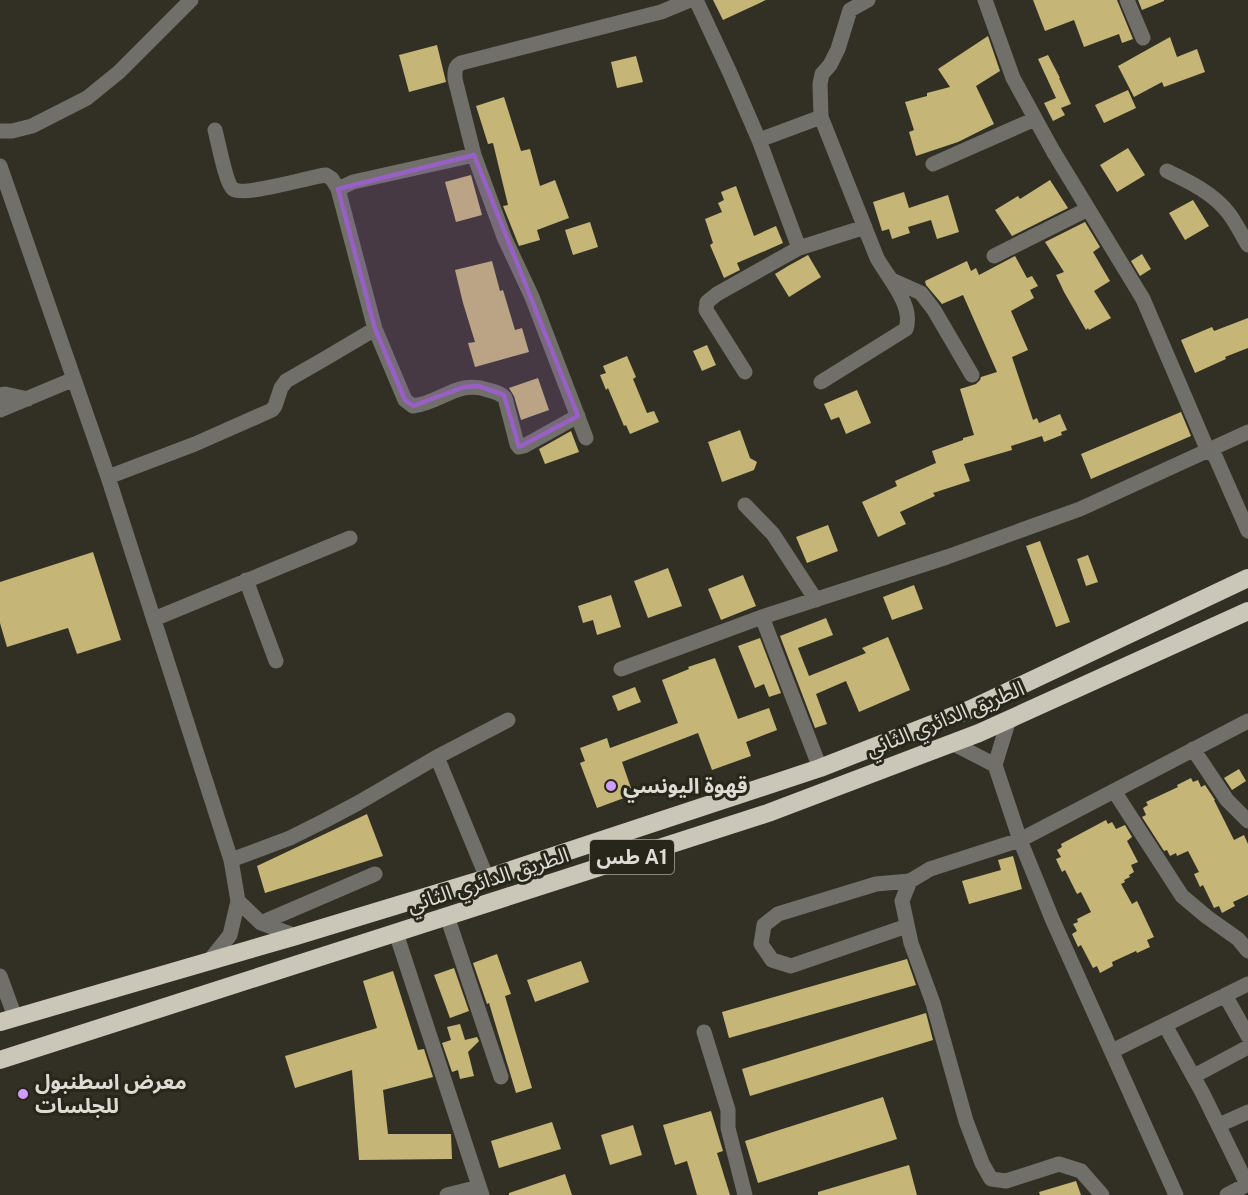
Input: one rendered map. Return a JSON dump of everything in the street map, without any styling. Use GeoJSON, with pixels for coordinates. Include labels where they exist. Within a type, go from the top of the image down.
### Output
{"type":"FeatureCollection","features":[{"type":"Feature","properties":{"kind":"highway","name":"الطريق الدائري الثاني"},"geometry":{"type":"LineString","coordinates":[[7,1019],[296,936],[487,878],[820,768],[971,709],[1248,578]]}},
{"type":"Feature","properties":{"kind":"highway","name":"الطريق الدائري الثاني"},"geometry":{"type":"LineString","coordinates":[[0,1060],[768,813],[952,743],[1248,611]]}},
{"type":"Feature","properties":{"kind":"street"},"geometry":{"type":"LineString","coordinates":[[0,131],[12,131],[32,126],[87,98],[119,72],[191,0]]}},
{"type":"Feature","properties":{"kind":"street"},"geometry":{"type":"LineString","coordinates":[[586,438],[532,297],[504,237],[474,154],[455,71],[461,63],[661,12],[690,0]]}},
{"type":"Feature","properties":{"kind":"street"},"geometry":{"type":"LineString","coordinates":[[696,0],[759,140],[800,248]]}},
{"type":"Feature","properties":{"kind":"street"},"geometry":{"type":"LineString","coordinates":[[985,0],[1013,78],[1053,151],[1143,299],[1208,451],[1215,456],[1248,531]]}},
{"type":"Feature","properties":{"kind":"street"},"geometry":{"type":"LineString","coordinates":[[1127,0],[1143,38]]}},
{"type":"Feature","properties":{"kind":"street"},"geometry":{"type":"LineString","coordinates":[[821,382],[906,329],[909,321],[906,307],[877,258],[821,117],[822,74],[838,49],[850,10],[860,2]]}},
{"type":"Feature","properties":{"kind":"street"},"geometry":{"type":"LineString","coordinates":[[759,140],[821,117]]}},
{"type":"Feature","properties":{"kind":"street"},"geometry":{"type":"LineString","coordinates":[[933,164],[1035,119]]}},
{"type":"Feature","properties":{"kind":"street"},"geometry":{"type":"LineString","coordinates":[[215,130],[226,177],[233,189],[254,191],[326,175],[332,179],[338,189],[375,329],[405,400],[413,406],[430,403],[464,387],[478,386],[502,395],[505,398],[519,447],[578,416]]}},
{"type":"Feature","properties":{"kind":"street"},"geometry":{"type":"LineString","coordinates":[[338,189],[353,182],[474,154]]}},
{"type":"Feature","properties":{"kind":"street"},"geometry":{"type":"LineString","coordinates":[[0,166],[108,477],[231,860],[238,901],[230,935],[210,960]]}},
{"type":"Feature","properties":{"kind":"street"},"geometry":{"type":"LineString","coordinates":[[1167,171],[1213,198],[1229,213],[1248,244]]}},
{"type":"Feature","properties":{"kind":"street"},"geometry":{"type":"LineString","coordinates":[[994,256],[1088,208]]}},
{"type":"Feature","properties":{"kind":"street"},"geometry":{"type":"LineString","coordinates":[[745,372],[706,310],[707,302],[717,294],[800,248],[865,227]]}},
{"type":"Feature","properties":{"kind":"street"},"geometry":{"type":"LineString","coordinates":[[892,280],[921,293],[934,310],[972,375]]}},
{"type":"Feature","properties":{"kind":"street"},"geometry":{"type":"LineString","coordinates":[[108,477],[195,444],[272,410],[286,381],[375,329]]}},
{"type":"Feature","properties":{"kind":"street"},"geometry":{"type":"LineString","coordinates":[[0,411],[74,379]]}},
{"type":"Feature","properties":{"kind":"street"},"geometry":{"type":"LineString","coordinates":[[0,395],[28,399]]}},
{"type":"Feature","properties":{"kind":"street"},"geometry":{"type":"LineString","coordinates":[[621,669],[762,617],[947,557],[1080,509],[1248,432]]}},
{"type":"Feature","properties":{"kind":"street"},"geometry":{"type":"LineString","coordinates":[[745,505],[773,534],[816,600]]}},
{"type":"Feature","properties":{"kind":"street"},"geometry":{"type":"LineString","coordinates":[[154,619],[350,538]]}},
{"type":"Feature","properties":{"kind":"street"},"geometry":{"type":"LineString","coordinates":[[246,580],[276,661]]}},
{"type":"Feature","properties":{"kind":"street"},"geometry":{"type":"LineString","coordinates":[[762,617],[820,768]]}},
{"type":"Feature","properties":{"kind":"street"},"geometry":{"type":"LineString","coordinates":[[1009,719],[994,765],[1020,840],[1053,921],[1176,1195]]}},
{"type":"Feature","properties":{"kind":"street"},"geometry":{"type":"LineString","coordinates":[[231,860],[290,838],[324,821],[508,720]]}},
{"type":"Feature","properties":{"kind":"street"},"geometry":{"type":"LineString","coordinates":[[908,926],[791,966],[772,960],[760,944],[764,925],[778,914],[876,884],[910,881],[930,869],[1020,840],[1248,721]]}},
{"type":"Feature","properties":{"kind":"street"},"geometry":{"type":"LineString","coordinates":[[952,743],[994,765]]}},
{"type":"Feature","properties":{"kind":"street"},"geometry":{"type":"LineString","coordinates":[[1194,749],[1227,800],[1248,821]]}},
{"type":"Feature","properties":{"kind":"street"},"geometry":{"type":"LineString","coordinates":[[437,757],[487,878]]}},
{"type":"Feature","properties":{"kind":"street"},"geometry":{"type":"LineString","coordinates":[[1114,791],[1182,896],[1238,939],[1248,951]]}},
{"type":"Feature","properties":{"kind":"street"},"geometry":{"type":"LineString","coordinates":[[261,923],[375,874]]}},
{"type":"Feature","properties":{"kind":"street"},"geometry":{"type":"LineString","coordinates":[[910,881],[902,901],[911,943],[933,1003],[966,1121],[982,1163],[991,1179],[1006,1180],[1059,1164],[1081,1171],[1102,1195]]}},
{"type":"Feature","properties":{"kind":"street"},"geometry":{"type":"LineString","coordinates":[[238,901],[261,923],[296,936]]}},
{"type":"Feature","properties":{"kind":"street"},"geometry":{"type":"LineString","coordinates":[[447,916],[501,1077]]}},
{"type":"Feature","properties":{"kind":"street"},"geometry":{"type":"LineString","coordinates":[[396,933],[480,1191],[447,1195]]}},
{"type":"Feature","properties":{"kind":"street"},"geometry":{"type":"LineString","coordinates":[[0,976],[7,1019]]}},
{"type":"Feature","properties":{"kind":"street"},"geometry":{"type":"LineString","coordinates":[[1112,1052],[1248,984]]}},
{"type":"Feature","properties":{"kind":"street"},"geometry":{"type":"LineString","coordinates":[[1225,995],[1248,1036]]}},
{"type":"Feature","properties":{"kind":"street"},"geometry":{"type":"LineString","coordinates":[[1165,1025],[1194,1076],[1248,1184],[1227,1195]]}},
{"type":"Feature","properties":{"kind":"street"},"geometry":{"type":"LineString","coordinates":[[704,1032],[728,1110],[728,1128],[745,1195]]}},
{"type":"Feature","properties":{"kind":"street"},"geometry":{"type":"LineString","coordinates":[[1194,1076],[1248,1047]]}},
{"type":"Feature","properties":{"kind":"street"},"geometry":{"type":"LineString","coordinates":[[1219,1125],[1248,1112]]}},
{"type":"Feature","properties":{"kind":"highlighted area"},"geometry":{"type":"Polygon","coordinates":[[[474,155],[578,416],[519,447],[504,395],[478,386],[464,387],[413,406],[405,400],[375,329],[338,189],[474,155]]]}},
{"type":"Feature","properties":{"kind":"building"},"geometry":{"type":"Polygon","coordinates":[[[713,0],[766,0],[723,20],[713,0]]]}},
{"type":"Feature","properties":{"kind":"building"},"geometry":{"type":"Polygon","coordinates":[[[1033,0],[1117,0],[1133,39],[1122,43],[1119,34],[1084,47],[1074,20],[1045,31],[1033,0]]]}},
{"type":"Feature","properties":{"kind":"building"},"geometry":{"type":"Polygon","coordinates":[[[1138,0],[1164,0],[1164,1],[1142,10],[1138,0]]]}},
{"type":"Feature","properties":{"kind":"building"},"geometry":{"type":"Polygon","coordinates":[[[988,36],[1000,71],[976,86],[994,124],[958,142],[916,156],[909,132],[914,130],[905,102],[950,87],[938,69],[988,36]]]}},
{"type":"Feature","properties":{"kind":"building"},"geometry":{"type":"Polygon","coordinates":[[[1170,37],[1177,57],[1197,49],[1205,72],[1164,87],[1162,82],[1134,97],[1118,66],[1170,37]]]}},
{"type":"Feature","properties":{"kind":"building"},"geometry":{"type":"Polygon","coordinates":[[[437,45],[446,82],[409,92],[399,55],[437,45]]]}},
{"type":"Feature","properties":{"kind":"building"},"geometry":{"type":"Polygon","coordinates":[[[1048,55],[1071,104],[1061,108],[1065,115],[1053,121],[1044,103],[1056,98],[1038,59],[1048,55]]]}},
{"type":"Feature","properties":{"kind":"building"},"geometry":{"type":"Polygon","coordinates":[[[636,56],[643,82],[617,88],[611,62],[636,56]]]}},
{"type":"Feature","properties":{"kind":"building"},"geometry":{"type":"Polygon","coordinates":[[[1128,90],[1136,108],[1104,123],[1095,105],[1128,90]]]}},
{"type":"Feature","properties":{"kind":"building"},"geometry":{"type":"Polygon","coordinates":[[[504,97],[521,151],[530,149],[540,186],[555,180],[569,218],[537,230],[540,240],[519,246],[503,206],[508,205],[493,143],[488,144],[476,106],[504,97]]]}},
{"type":"Feature","properties":{"kind":"building"},"geometry":{"type":"Polygon","coordinates":[[[1128,148],[1145,175],[1117,192],[1100,165],[1128,148]]]}},
{"type":"Feature","properties":{"kind":"building"},"geometry":{"type":"Polygon","coordinates":[[[471,175],[482,215],[456,222],[445,182],[471,175]]]}},
{"type":"Feature","properties":{"kind":"building"},"geometry":{"type":"Polygon","coordinates":[[[1050,180],[1068,208],[1012,236],[995,210],[1018,196],[1020,199],[1050,180]]]}},
{"type":"Feature","properties":{"kind":"building"},"geometry":{"type":"Polygon","coordinates":[[[736,186],[754,236],[776,226],[783,243],[737,263],[740,270],[724,278],[710,245],[713,243],[705,219],[722,212],[718,203],[724,200],[721,192],[736,186]]]}},
{"type":"Feature","properties":{"kind":"building"},"geometry":{"type":"Polygon","coordinates":[[[904,192],[909,208],[948,195],[959,232],[937,239],[931,220],[908,227],[910,233],[892,239],[889,229],[882,231],[873,202],[904,192]]]}},
{"type":"Feature","properties":{"kind":"building"},"geometry":{"type":"Polygon","coordinates":[[[1193,200],[1209,226],[1185,240],[1169,213],[1193,200]]]}},
{"type":"Feature","properties":{"kind":"building"},"geometry":{"type":"Polygon","coordinates":[[[590,222],[598,247],[573,255],[565,230],[590,222]]]}},
{"type":"Feature","properties":{"kind":"building"},"geometry":{"type":"Polygon","coordinates":[[[1085,222],[1100,247],[1093,252],[1110,281],[1094,291],[1111,318],[1089,330],[1088,328],[1086,330],[1064,292],[1056,275],[1064,272],[1045,242],[1085,222]]]}},
{"type":"Feature","properties":{"kind":"building"},"geometry":{"type":"Polygon","coordinates":[[[1142,254],[1151,269],[1140,276],[1131,261],[1142,254]]]}},
{"type":"Feature","properties":{"kind":"building"},"geometry":{"type":"Polygon","coordinates":[[[808,255],[821,277],[789,297],[775,274],[808,255]]]}},
{"type":"Feature","properties":{"kind":"building"},"geometry":{"type":"Polygon","coordinates":[[[1015,256],[1027,278],[1032,276],[1038,286],[1030,290],[1034,298],[1011,311],[1028,350],[1012,357],[1033,420],[1037,418],[1039,423],[1060,414],[1067,430],[1061,432],[1062,435],[1044,442],[1042,436],[1011,446],[1012,450],[964,464],[970,481],[933,493],[935,496],[900,512],[906,524],[878,537],[862,502],[897,486],[895,481],[936,463],[932,451],[974,435],[960,389],[976,384],[981,377],[997,372],[963,295],[942,304],[925,281],[967,261],[971,271],[976,268],[979,275],[1015,256]]]}},
{"type":"Feature","properties":{"kind":"building"},"geometry":{"type":"Polygon","coordinates":[[[492,261],[500,291],[503,290],[515,330],[522,328],[529,352],[475,367],[468,343],[475,342],[455,270],[492,261]]]}},
{"type":"Feature","properties":{"kind":"building"},"geometry":{"type":"Polygon","coordinates":[[[1248,318],[1248,348],[1195,373],[1181,340],[1212,327],[1214,331],[1248,318]]]}},
{"type":"Feature","properties":{"kind":"building"},"geometry":{"type":"Polygon","coordinates":[[[707,345],[716,365],[702,371],[693,351],[707,345]]]}},
{"type":"Feature","properties":{"kind":"building"},"geometry":{"type":"Polygon","coordinates":[[[627,356],[636,377],[633,379],[647,413],[654,411],[659,422],[630,434],[600,375],[606,373],[603,366],[627,356]]]}},
{"type":"Feature","properties":{"kind":"building"},"geometry":{"type":"Polygon","coordinates":[[[538,378],[549,410],[521,420],[514,396],[509,388],[538,378]]]}},
{"type":"Feature","properties":{"kind":"building"},"geometry":{"type":"Polygon","coordinates":[[[857,390],[871,423],[846,434],[839,417],[831,420],[824,404],[857,390]]]}},
{"type":"Feature","properties":{"kind":"building"},"geometry":{"type":"Polygon","coordinates":[[[1181,412],[1191,436],[1091,479],[1081,454],[1181,412]]]}},
{"type":"Feature","properties":{"kind":"building"},"geometry":{"type":"Polygon","coordinates":[[[740,430],[750,458],[757,462],[754,470],[722,482],[708,442],[740,430]]]}},
{"type":"Feature","properties":{"kind":"building"},"geometry":{"type":"Polygon","coordinates":[[[571,431],[579,452],[545,464],[539,449],[571,431]]]}},
{"type":"Feature","properties":{"kind":"building"},"geometry":{"type":"Polygon","coordinates":[[[828,525],[838,551],[807,563],[796,537],[828,525]]]}},
{"type":"Feature","properties":{"kind":"building"},"geometry":{"type":"Polygon","coordinates":[[[1040,541],[1070,622],[1056,627],[1026,546],[1040,541]]]}},
{"type":"Feature","properties":{"kind":"building"},"geometry":{"type":"Polygon","coordinates":[[[93,552],[121,640],[77,654],[68,628],[7,647],[0,623],[0,582],[93,552]]]}},
{"type":"Feature","properties":{"kind":"building"},"geometry":{"type":"Polygon","coordinates":[[[1088,555],[1098,582],[1086,586],[1077,559],[1088,555]]]}},
{"type":"Feature","properties":{"kind":"building"},"geometry":{"type":"Polygon","coordinates":[[[668,568],[682,606],[648,618],[634,581],[668,568]]]}},
{"type":"Feature","properties":{"kind":"building"},"geometry":{"type":"Polygon","coordinates":[[[743,575],[756,606],[721,620],[708,589],[743,575]]]}},
{"type":"Feature","properties":{"kind":"building"},"geometry":{"type":"Polygon","coordinates":[[[914,585],[923,609],[892,620],[883,597],[914,585]]]}},
{"type":"Feature","properties":{"kind":"building"},"geometry":{"type":"Polygon","coordinates":[[[611,595],[621,627],[597,635],[593,620],[583,623],[578,606],[611,595]]]}},
{"type":"Feature","properties":{"kind":"building"},"geometry":{"type":"Polygon","coordinates":[[[826,618],[833,635],[798,648],[809,676],[866,653],[862,648],[888,637],[910,690],[859,712],[846,681],[816,694],[827,724],[815,728],[780,636],[826,618]]]}},
{"type":"Feature","properties":{"kind":"building"},"geometry":{"type":"Polygon","coordinates":[[[760,638],[781,693],[769,697],[764,684],[755,688],[738,646],[760,638]]]}},
{"type":"Feature","properties":{"kind":"building"},"geometry":{"type":"Polygon","coordinates":[[[715,658],[738,719],[769,708],[777,730],[746,742],[751,756],[712,770],[698,733],[622,762],[631,788],[621,792],[624,798],[597,808],[580,763],[585,761],[580,748],[607,738],[610,748],[678,723],[662,680],[689,669],[688,667],[715,658]]]}},
{"type":"Feature","properties":{"kind":"building"},"geometry":{"type":"Polygon","coordinates":[[[635,687],[641,702],[618,711],[612,696],[635,687]]]}},
{"type":"Feature","properties":{"kind":"building"},"geometry":{"type":"Polygon","coordinates":[[[1239,769],[1246,781],[1232,790],[1224,778],[1239,769]]]}},
{"type":"Feature","properties":{"kind":"building"},"geometry":{"type":"Polygon","coordinates":[[[1191,778],[1193,782],[1198,780],[1201,787],[1205,785],[1215,800],[1234,840],[1244,835],[1248,844],[1248,895],[1233,902],[1235,906],[1222,913],[1219,906],[1214,908],[1203,885],[1200,887],[1194,874],[1199,872],[1188,851],[1177,856],[1176,853],[1170,856],[1167,850],[1164,851],[1142,817],[1146,815],[1143,808],[1148,805],[1146,802],[1178,787],[1177,785],[1191,778]]]}},
{"type":"Feature","properties":{"kind":"building"},"geometry":{"type":"Polygon","coordinates":[[[367,814],[383,856],[265,893],[257,866],[367,814]]]}},
{"type":"Feature","properties":{"kind":"building"},"geometry":{"type":"Polygon","coordinates":[[[1106,820],[1108,824],[1112,822],[1116,829],[1125,825],[1132,837],[1127,841],[1138,862],[1131,865],[1134,872],[1121,884],[1132,904],[1137,901],[1154,937],[1147,940],[1150,947],[1112,962],[1113,966],[1100,973],[1097,966],[1093,968],[1081,945],[1078,947],[1072,934],[1077,931],[1073,924],[1078,922],[1077,919],[1091,912],[1081,892],[1077,894],[1065,870],[1062,872],[1056,859],[1061,857],[1057,850],[1062,847],[1061,844],[1106,820]]]}},
{"type":"Feature","properties":{"kind":"building"},"geometry":{"type":"Polygon","coordinates":[[[1013,856],[1022,889],[969,904],[962,881],[1001,870],[998,860],[1013,856]]]}},
{"type":"Feature","properties":{"kind":"building"},"geometry":{"type":"Polygon","coordinates":[[[497,954],[511,994],[505,996],[532,1088],[516,1093],[489,1003],[487,1004],[473,963],[497,954]]]}},
{"type":"Feature","properties":{"kind":"building"},"geometry":{"type":"Polygon","coordinates":[[[907,959],[916,985],[729,1038],[722,1012],[907,959]]]}},
{"type":"Feature","properties":{"kind":"building"},"geometry":{"type":"Polygon","coordinates":[[[581,961],[589,982],[535,1002],[527,980],[581,961]]]}},
{"type":"Feature","properties":{"kind":"building"},"geometry":{"type":"Polygon","coordinates":[[[454,968],[469,1011],[450,1018],[434,975],[454,968]]]}},
{"type":"Feature","properties":{"kind":"building"},"geometry":{"type":"Polygon","coordinates":[[[393,971],[418,1050],[424,1049],[433,1077],[383,1090],[388,1134],[451,1134],[452,1159],[359,1160],[352,1070],[295,1088],[285,1056],[377,1028],[363,981],[393,971]]]}},
{"type":"Feature","properties":{"kind":"building"},"geometry":{"type":"Polygon","coordinates":[[[926,1013],[933,1040],[750,1096],[742,1069],[926,1013]]]}},
{"type":"Feature","properties":{"kind":"building"},"geometry":{"type":"Polygon","coordinates":[[[460,1024],[465,1040],[477,1037],[479,1041],[468,1052],[474,1076],[460,1079],[458,1070],[452,1072],[442,1043],[451,1040],[447,1027],[460,1024]]]}},
{"type":"Feature","properties":{"kind":"building"},"geometry":{"type":"Polygon","coordinates":[[[883,1097],[897,1139],[758,1183],[745,1141],[883,1097]]]}},
{"type":"Feature","properties":{"kind":"building"},"geometry":{"type":"Polygon","coordinates":[[[711,1111],[723,1151],[717,1153],[730,1195],[697,1195],[687,1161],[675,1165],[663,1125],[711,1111]]]}},
{"type":"Feature","properties":{"kind":"building"},"geometry":{"type":"Polygon","coordinates":[[[552,1122],[561,1149],[499,1168],[491,1141],[552,1122]]]}},
{"type":"Feature","properties":{"kind":"building"},"geometry":{"type":"Polygon","coordinates":[[[633,1125],[642,1155],[610,1165],[601,1135],[633,1125]]]}},
{"type":"Feature","properties":{"kind":"building"},"geometry":{"type":"Polygon","coordinates":[[[909,1165],[917,1195],[818,1195],[818,1192],[909,1165]]]}},
{"type":"Feature","properties":{"kind":"building"},"geometry":{"type":"Polygon","coordinates":[[[565,1174],[572,1195],[509,1195],[509,1193],[565,1174]]]}},
{"type":"Feature","properties":{"kind":"building"},"geometry":{"type":"Polygon","coordinates":[[[1076,1181],[1081,1195],[1040,1195],[1039,1192],[1076,1181]]]}},
{"type":"Feature","properties":{"kind":"place","name":"قهوة اليونسي"},"geometry":{"type":"Point","coordinates":[611,786]}},
{"type":"Feature","properties":{"kind":"place","name":"معرض اسطنبول للجلسات"},"geometry":{"type":"Point","coordinates":[23,1094]}}]}
